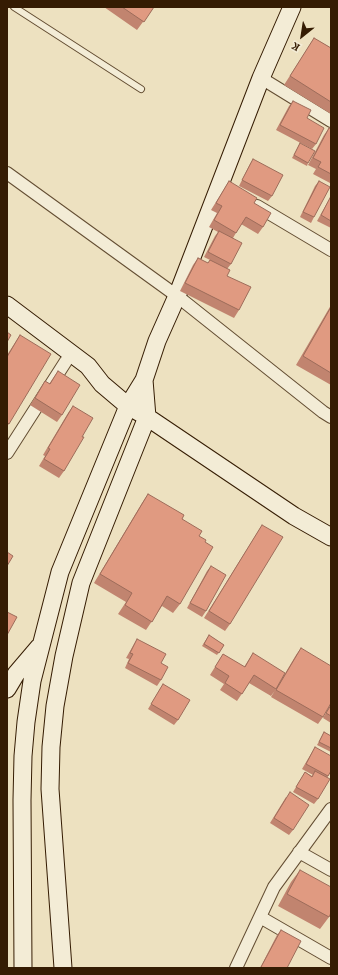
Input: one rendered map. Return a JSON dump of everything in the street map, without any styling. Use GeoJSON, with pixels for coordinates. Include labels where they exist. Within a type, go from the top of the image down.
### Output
{"type":"FeatureCollection","features":[{"type":"Feature","properties":{"kind":"main road"},"geometry":{"type":"LineString","coordinates":[[23,968],[23,756],[30,695],[60,572],[128,406],[144,380],[157,341],[226,188],[261,78],[292,7]]}},
{"type":"Feature","properties":{"kind":"main road"},"geometry":{"type":"LineString","coordinates":[[7,305],[88,366],[102,384],[128,406],[147,417],[294,516],[331,537]]}},
{"type":"Feature","properties":{"kind":"main road"},"geometry":{"type":"LineString","coordinates":[[7,316],[84,375],[102,384]]}},
{"type":"Feature","properties":{"kind":"main road"},"geometry":{"type":"LineString","coordinates":[[64,968],[50,789],[51,747],[55,706],[64,656],[81,583],[147,417],[144,380]]}},
{"type":"Feature","properties":{"kind":"main road"},"geometry":{"type":"LineString","coordinates":[[7,689],[16,674],[41,645]]}},
{"type":"Feature","properties":{"kind":"street"},"geometry":{"type":"LineString","coordinates":[[261,78],[331,121]]}},
{"type":"Feature","properties":{"kind":"street"},"geometry":{"type":"LineString","coordinates":[[7,173],[177,296],[331,417]]}},
{"type":"Feature","properties":{"kind":"street"},"geometry":{"type":"LineString","coordinates":[[246,200],[331,250]]}},
{"type":"Feature","properties":{"kind":"street"},"geometry":{"type":"LineString","coordinates":[[7,453],[66,361]]}},
{"type":"Feature","properties":{"kind":"street"},"geometry":{"type":"LineString","coordinates":[[236,968],[274,886],[331,809]]}},
{"type":"Feature","properties":{"kind":"street"},"geometry":{"type":"LineString","coordinates":[[299,852],[331,870]]}},
{"type":"Feature","properties":{"kind":"street"},"geometry":{"type":"LineString","coordinates":[[260,917],[331,958]]}},
{"type":"Feature","properties":{"kind":"lane"},"geometry":{"type":"LineString","coordinates":[[14,7],[141,89]]}},
{"type":"Feature","properties":{"kind":"building"},"geometry":{"type":"Polygon","coordinates":[[[122,7],[154,7],[144,22],[122,7]]]}},
{"type":"Feature","properties":{"kind":"building"},"geometry":{"type":"Polygon","coordinates":[[[314,38],[331,48],[331,102],[290,76],[314,38]]]}},
{"type":"Feature","properties":{"kind":"building"},"geometry":{"type":"Polygon","coordinates":[[[293,101],[311,110],[307,118],[324,128],[316,144],[280,125],[293,101]]]}},
{"type":"Feature","properties":{"kind":"building"},"geometry":{"type":"Polygon","coordinates":[[[329,128],[331,129],[331,174],[318,167],[321,162],[313,158],[329,128]]]}},
{"type":"Feature","properties":{"kind":"building"},"geometry":{"type":"Polygon","coordinates":[[[300,143],[315,151],[308,163],[294,155],[300,143]]]}},
{"type":"Feature","properties":{"kind":"building"},"geometry":{"type":"Polygon","coordinates":[[[253,159],[283,175],[272,196],[242,180],[253,159]]]}},
{"type":"Feature","properties":{"kind":"building"},"geometry":{"type":"Polygon","coordinates":[[[229,181],[257,198],[254,203],[271,213],[263,227],[246,217],[236,233],[214,220],[222,206],[216,203],[229,181]]]}},
{"type":"Feature","properties":{"kind":"building"},"geometry":{"type":"Polygon","coordinates":[[[319,181],[330,187],[314,217],[303,212],[319,181]]]}},
{"type":"Feature","properties":{"kind":"building"},"geometry":{"type":"Polygon","coordinates":[[[331,196],[331,221],[321,215],[331,196]]]}},
{"type":"Feature","properties":{"kind":"building"},"geometry":{"type":"Polygon","coordinates":[[[219,231],[242,243],[231,264],[208,252],[219,231]]]}},
{"type":"Feature","properties":{"kind":"building"},"geometry":{"type":"Polygon","coordinates":[[[198,258],[208,263],[210,260],[230,270],[227,276],[251,287],[239,310],[185,283],[198,258]]]}},
{"type":"Feature","properties":{"kind":"building"},"geometry":{"type":"Polygon","coordinates":[[[331,307],[331,373],[303,356],[331,307]]]}},
{"type":"Feature","properties":{"kind":"building"},"geometry":{"type":"Polygon","coordinates":[[[7,332],[11,335],[7,342],[7,332]]]}},
{"type":"Feature","properties":{"kind":"building"},"geometry":{"type":"Polygon","coordinates":[[[20,335],[51,354],[9,424],[7,422],[7,357],[20,335]]]}},
{"type":"Feature","properties":{"kind":"building"},"geometry":{"type":"Polygon","coordinates":[[[58,371],[80,385],[62,415],[35,398],[45,381],[50,384],[58,371]]]}},
{"type":"Feature","properties":{"kind":"building"},"geometry":{"type":"Polygon","coordinates":[[[73,406],[93,418],[82,437],[84,437],[64,471],[44,459],[50,449],[48,448],[73,406]]]}},
{"type":"Feature","properties":{"kind":"building"},"geometry":{"type":"Polygon","coordinates":[[[148,494],[184,515],[182,519],[202,531],[199,536],[213,547],[180,604],[167,596],[152,622],[125,605],[132,593],[100,574],[148,494]]]}},
{"type":"Feature","properties":{"kind":"building"},"geometry":{"type":"Polygon","coordinates":[[[262,525],[283,537],[230,624],[209,611],[262,525]]]}},
{"type":"Feature","properties":{"kind":"building"},"geometry":{"type":"Polygon","coordinates":[[[7,552],[13,556],[7,566],[7,552]]]}},
{"type":"Feature","properties":{"kind":"building"},"geometry":{"type":"Polygon","coordinates":[[[211,566],[226,575],[206,611],[190,603],[211,566]]]}},
{"type":"Feature","properties":{"kind":"building"},"geometry":{"type":"Polygon","coordinates":[[[7,612],[17,617],[7,635],[7,612]]]}},
{"type":"Feature","properties":{"kind":"building"},"geometry":{"type":"Polygon","coordinates":[[[209,635],[224,645],[219,653],[204,644],[209,635]]]}},
{"type":"Feature","properties":{"kind":"building"},"geometry":{"type":"Polygon","coordinates":[[[137,639],[166,654],[161,663],[168,667],[161,680],[128,663],[133,654],[130,653],[137,639]]]}},
{"type":"Feature","properties":{"kind":"building"},"geometry":{"type":"Polygon","coordinates":[[[301,648],[331,666],[331,703],[323,717],[276,690],[301,648]]]}},
{"type":"Feature","properties":{"kind":"building"},"geometry":{"type":"Polygon","coordinates":[[[253,653],[285,673],[276,689],[254,675],[242,694],[225,683],[229,676],[215,667],[223,654],[245,667],[253,653]]]}},
{"type":"Feature","properties":{"kind":"building"},"geometry":{"type":"Polygon","coordinates":[[[163,684],[190,700],[178,720],[151,704],[163,684]]]}},
{"type":"Feature","properties":{"kind":"building"},"geometry":{"type":"Polygon","coordinates":[[[331,705],[331,716],[326,713],[331,705]]]}},
{"type":"Feature","properties":{"kind":"building"},"geometry":{"type":"Polygon","coordinates":[[[324,732],[331,736],[331,748],[319,742],[324,732]]]}},
{"type":"Feature","properties":{"kind":"building"},"geometry":{"type":"Polygon","coordinates":[[[315,747],[331,756],[331,771],[328,776],[306,764],[315,747]]]}},
{"type":"Feature","properties":{"kind":"building"},"geometry":{"type":"Polygon","coordinates":[[[315,771],[330,779],[318,799],[296,787],[305,772],[312,777],[315,771]]]}},
{"type":"Feature","properties":{"kind":"building"},"geometry":{"type":"Polygon","coordinates":[[[290,792],[309,805],[293,830],[274,818],[290,792]]]}},
{"type":"Feature","properties":{"kind":"building"},"geometry":{"type":"Polygon","coordinates":[[[300,870],[331,887],[331,913],[329,917],[287,894],[300,870]]]}},
{"type":"Feature","properties":{"kind":"building"},"geometry":{"type":"Polygon","coordinates":[[[281,930],[301,941],[287,968],[261,967],[281,930]]]}}]}
